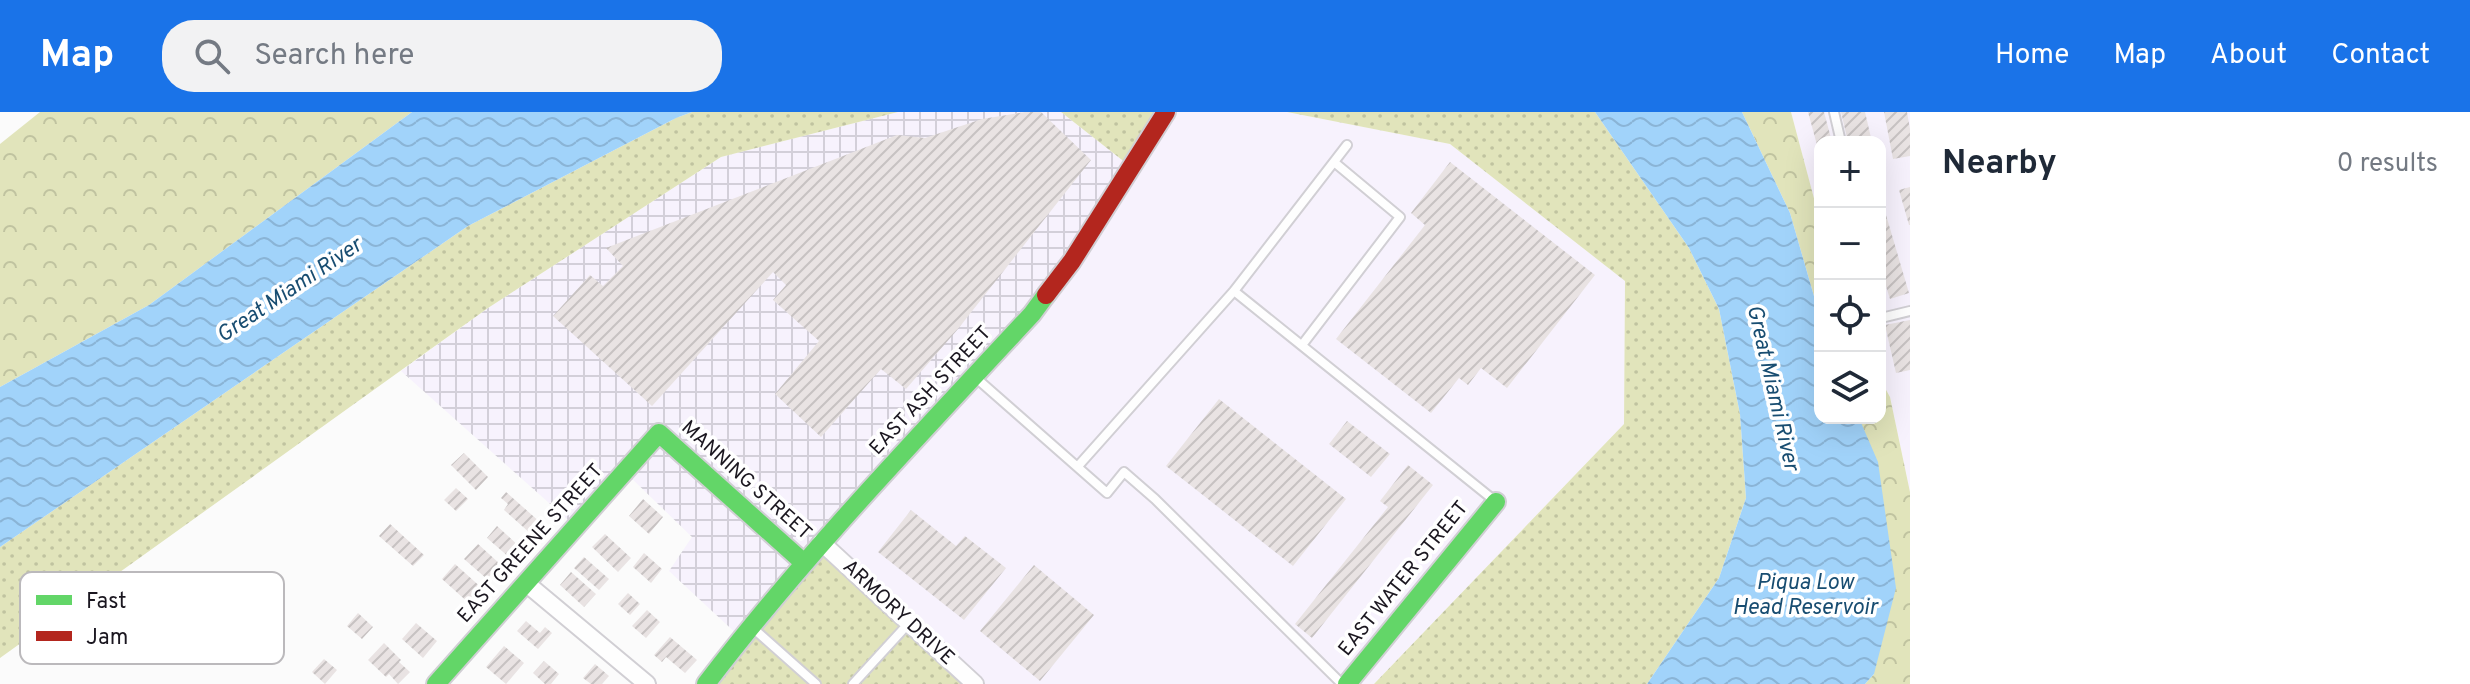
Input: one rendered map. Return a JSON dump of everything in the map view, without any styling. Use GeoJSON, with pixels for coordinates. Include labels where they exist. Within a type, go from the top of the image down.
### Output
{"type":"FeatureCollection","features":[{"type":"Feature","properties":{"kind":"street","name":"EAST ASH STREET"},"geometry":{"type":"LineString","coordinates":[[706,684],[803,562],[1032,314],[1072,261],[1166,112]]}},
{"type":"Feature","properties":{"kind":"street","name":"MANNING STREET"},"geometry":{"type":"LineString","coordinates":[[659,433],[803,562]]}},
{"type":"Feature","properties":{"kind":"street","name":"EAST GREENE STREET"},"geometry":{"type":"LineString","coordinates":[[436,684],[659,433]]}},
{"type":"Feature","properties":{"kind":"street","name":"EAST WATER STREET"},"geometry":{"type":"LineString","coordinates":[[1344,684],[1496,502]]}},
{"type":"Feature","properties":{"kind":"street","name":"ARMORY DRIVE"},"geometry":{"type":"LineString","coordinates":[[821,542],[975,684]]}},
{"type":"Feature","properties":{"kind":"street"},"geometry":{"type":"LineString","coordinates":[[526,583],[647,684]]}},
{"type":"Feature","properties":{"kind":"lane"},"geometry":{"type":"LineString","coordinates":[[1834,112],[1840,136]]}},
{"type":"Feature","properties":{"kind":"lane"},"geometry":{"type":"LineString","coordinates":[[1079,465],[1234,291],[1347,145]]}},
{"type":"Feature","properties":{"kind":"lane"},"geometry":{"type":"LineString","coordinates":[[1302,345],[1400,217],[1334,162]]}},
{"type":"Feature","properties":{"kind":"lane"},"geometry":{"type":"LineString","coordinates":[[1234,291],[1496,502]]}},
{"type":"Feature","properties":{"kind":"lane"},"geometry":{"type":"LineString","coordinates":[[1886,317],[1910,311]]}},
{"type":"Feature","properties":{"kind":"lane"},"geometry":{"type":"LineString","coordinates":[[975,377],[1079,465],[1107,493],[1124,472],[1344,684]]}},
{"type":"Feature","properties":{"kind":"lane"},"geometry":{"type":"LineString","coordinates":[[853,684],[908,624]]}},
{"type":"Feature","properties":{"kind":"lane"},"geometry":{"type":"LineString","coordinates":[[750,626],[816,684]]}},
{"type":"Feature","properties":{"kind":"shaded area"},"geometry":{"type":"Polygon","coordinates":[[[898,112],[1061,112],[1131,167],[1072,261],[741,638],[669,571],[692,537],[625,472],[576,527],[401,371],[488,308],[721,157],[898,112]]]}},
{"type":"Feature","properties":{"kind":"shaded area"},"geometry":{"type":"Polygon","coordinates":[[[1166,112],[1287,112],[1450,144],[1625,281],[1624,424],[1374,684],[975,684],[821,542],[1166,112]]]}},
{"type":"Feature","properties":{"kind":"shaded area"},"geometry":{"type":"Polygon","coordinates":[[[1791,112],[1910,112],[1910,492],[1886,390],[1886,136],[1814,136],[1814,198],[1791,112]]]}},
{"type":"Feature","properties":{"kind":"green space"},"geometry":{"type":"Polygon","coordinates":[[[40,112],[412,112],[149,305],[0,387],[0,144],[40,112]]]}},
{"type":"Feature","properties":{"kind":"green space"},"geometry":{"type":"Polygon","coordinates":[[[692,112],[898,112],[721,157],[488,308],[120,572],[20,572],[20,644],[0,658],[0,547],[468,226],[692,112]]]}},
{"type":"Feature","properties":{"kind":"green space"},"geometry":{"type":"Polygon","coordinates":[[[1061,112],[1166,112],[1131,167],[1061,112]]]}},
{"type":"Feature","properties":{"kind":"green space"},"geometry":{"type":"Polygon","coordinates":[[[1287,112],[1595,112],[1689,248],[1719,309],[1740,414],[1746,498],[1719,578],[1647,684],[1374,684],[1624,424],[1625,281],[1450,144],[1287,112]]]}},
{"type":"Feature","properties":{"kind":"green space"},"geometry":{"type":"Polygon","coordinates":[[[1742,112],[1791,112],[1814,198],[1814,296],[1790,213],[1742,112]]]}},
{"type":"Feature","properties":{"kind":"green space"},"geometry":{"type":"Polygon","coordinates":[[[1886,390],[1910,492],[1910,684],[1865,684],[1874,674],[1859,424],[1886,424],[1886,390]]]}},
{"type":"Feature","properties":{"kind":"green space"},"geometry":{"type":"Polygon","coordinates":[[[821,542],[975,684],[706,684],[821,542]]]}},
{"type":"Feature","properties":{"kind":"water","name":"Great Miami River"},"geometry":{"type":"Polygon","coordinates":[[[412,112],[692,112],[468,226],[0,547],[0,387],[149,305],[412,112]]]}},
{"type":"Feature","properties":{"kind":"water","name":"Piqua Low Head Reservoir"},"geometry":{"type":"Polygon","coordinates":[[[1595,112],[1742,112],[1790,213],[1814,296],[1814,424],[1862,424],[1878,462],[1896,588],[1874,674],[1865,684],[1647,684],[1719,578],[1746,498],[1740,414],[1719,309],[1689,248],[1595,112]]]}},
{"type":"Feature","properties":{"kind":"building"},"geometry":{"type":"Polygon","coordinates":[[[1041,112],[1091,160],[958,329],[906,389],[881,369],[821,437],[775,394],[819,341],[773,300],[786,285],[773,272],[652,406],[553,316],[590,275],[603,286],[623,266],[606,248],[897,135],[925,138],[982,119],[1041,112]]]}},
{"type":"Feature","properties":{"kind":"building"},"geometry":{"type":"Polygon","coordinates":[[[1808,112],[1824,112],[1830,136],[1815,136],[1808,112]]]}},
{"type":"Feature","properties":{"kind":"building"},"geometry":{"type":"Polygon","coordinates":[[[1841,112],[1865,112],[1871,136],[1847,136],[1841,112]]]}},
{"type":"Feature","properties":{"kind":"building"},"geometry":{"type":"Polygon","coordinates":[[[1884,112],[1907,112],[1910,156],[1893,159],[1884,112]]]}},
{"type":"Feature","properties":{"kind":"building"},"geometry":{"type":"Polygon","coordinates":[[[1450,162],[1595,275],[1507,388],[1481,368],[1468,385],[1459,378],[1431,413],[1336,339],[1425,225],[1411,213],[1450,162]]]}},
{"type":"Feature","properties":{"kind":"building"},"geometry":{"type":"Polygon","coordinates":[[[1910,187],[1910,225],[1909,225],[1899,190],[1910,187]]]}},
{"type":"Feature","properties":{"kind":"building"},"geometry":{"type":"Polygon","coordinates":[[[1886,215],[1909,293],[1890,299],[1886,286],[1886,215]]]}},
{"type":"Feature","properties":{"kind":"building"},"geometry":{"type":"Polygon","coordinates":[[[1910,320],[1910,370],[1896,373],[1886,325],[1910,320]]]}},
{"type":"Feature","properties":{"kind":"building"},"geometry":{"type":"Polygon","coordinates":[[[1219,399],[1346,499],[1293,566],[1166,466],[1219,399]]]}},
{"type":"Feature","properties":{"kind":"building"},"geometry":{"type":"Polygon","coordinates":[[[1347,421],[1390,454],[1371,477],[1329,444],[1347,421]]]}},
{"type":"Feature","properties":{"kind":"building"},"geometry":{"type":"Polygon","coordinates":[[[464,453],[488,477],[476,490],[451,465],[464,453]]]}},
{"type":"Feature","properties":{"kind":"building"},"geometry":{"type":"Polygon","coordinates":[[[1408,465],[1433,485],[1312,638],[1295,624],[1388,507],[1380,501],[1408,465]]]}},
{"type":"Feature","properties":{"kind":"building"},"geometry":{"type":"Polygon","coordinates":[[[456,488],[468,499],[456,511],[444,500],[456,488]]]}},
{"type":"Feature","properties":{"kind":"building"},"geometry":{"type":"Polygon","coordinates":[[[506,492],[541,523],[531,534],[504,510],[508,504],[501,498],[506,492]]]}},
{"type":"Feature","properties":{"kind":"building"},"geometry":{"type":"Polygon","coordinates":[[[643,499],[663,517],[649,534],[629,516],[643,499]]]}},
{"type":"Feature","properties":{"kind":"building"},"geometry":{"type":"Polygon","coordinates":[[[911,510],[956,546],[965,536],[1006,568],[964,620],[878,552],[911,510]]]}},
{"type":"Feature","properties":{"kind":"building"},"geometry":{"type":"Polygon","coordinates":[[[390,524],[424,555],[413,566],[379,536],[390,524]]]}},
{"type":"Feature","properties":{"kind":"building"},"geometry":{"type":"Polygon","coordinates":[[[497,526],[520,547],[510,558],[487,538],[497,526]]]}},
{"type":"Feature","properties":{"kind":"building"},"geometry":{"type":"Polygon","coordinates":[[[605,534],[631,558],[618,572],[592,547],[605,534]]]}},
{"type":"Feature","properties":{"kind":"building"},"geometry":{"type":"Polygon","coordinates":[[[478,544],[500,564],[487,579],[464,559],[478,544]]]}},
{"type":"Feature","properties":{"kind":"building"},"geometry":{"type":"Polygon","coordinates":[[[644,553],[662,569],[651,583],[633,567],[644,553]]]}},
{"type":"Feature","properties":{"kind":"building"},"geometry":{"type":"Polygon","coordinates":[[[584,557],[609,579],[599,590],[574,568],[584,557]]]}},
{"type":"Feature","properties":{"kind":"building"},"geometry":{"type":"Polygon","coordinates":[[[455,564],[484,590],[471,605],[442,579],[455,564]]]}},
{"type":"Feature","properties":{"kind":"building"},"geometry":{"type":"Polygon","coordinates":[[[1034,565],[1094,615],[1040,681],[980,631],[1034,565]]]}},
{"type":"Feature","properties":{"kind":"building"},"geometry":{"type":"Polygon","coordinates":[[[571,572],[596,594],[584,607],[560,585],[571,572]]]}},
{"type":"Feature","properties":{"kind":"building"},"geometry":{"type":"Polygon","coordinates":[[[628,593],[640,604],[630,615],[618,604],[628,593]]]}},
{"type":"Feature","properties":{"kind":"building"},"geometry":{"type":"Polygon","coordinates":[[[647,610],[660,622],[646,638],[632,626],[647,610]]]}},
{"type":"Feature","properties":{"kind":"building"},"geometry":{"type":"Polygon","coordinates":[[[358,613],[373,627],[362,639],[347,626],[358,613]]]}},
{"type":"Feature","properties":{"kind":"building"},"geometry":{"type":"Polygon","coordinates":[[[526,621],[540,633],[545,627],[552,633],[538,649],[517,631],[526,621]]]}},
{"type":"Feature","properties":{"kind":"building"},"geometry":{"type":"Polygon","coordinates":[[[416,623],[437,641],[423,658],[402,639],[416,623]]]}},
{"type":"Feature","properties":{"kind":"building"},"geometry":{"type":"Polygon","coordinates":[[[670,637],[697,660],[685,673],[666,657],[662,662],[654,655],[670,637]]]}},
{"type":"Feature","properties":{"kind":"building"},"geometry":{"type":"Polygon","coordinates":[[[384,643],[410,672],[398,684],[368,660],[384,643]]]}},
{"type":"Feature","properties":{"kind":"building"},"geometry":{"type":"Polygon","coordinates":[[[504,646],[524,663],[506,684],[486,667],[504,646]]]}},
{"type":"Feature","properties":{"kind":"building"},"geometry":{"type":"Polygon","coordinates":[[[324,659],[337,670],[325,684],[312,672],[324,659]]]}},
{"type":"Feature","properties":{"kind":"building"},"geometry":{"type":"Polygon","coordinates":[[[544,661],[559,674],[551,684],[545,684],[533,673],[544,661]]]}},
{"type":"Feature","properties":{"kind":"building"},"geometry":{"type":"Polygon","coordinates":[[[595,664],[609,676],[602,684],[591,684],[583,678],[595,664]]]}},
{"type":"Feature","properties":{"kind":"traffic: fast"},"geometry":{"type":"LineString","coordinates":[[706,684],[824,541],[1046,295]]}},
{"type":"Feature","properties":{"kind":"traffic: fast"},"geometry":{"type":"LineString","coordinates":[[436,684],[659,433],[803,562]]}},
{"type":"Feature","properties":{"kind":"traffic: fast"},"geometry":{"type":"LineString","coordinates":[[1347,684],[1496,502]]}},
{"type":"Feature","properties":{"kind":"traffic: jam"},"geometry":{"type":"LineString","coordinates":[[1046,295],[1072,261],[1166,112]]}}]}
